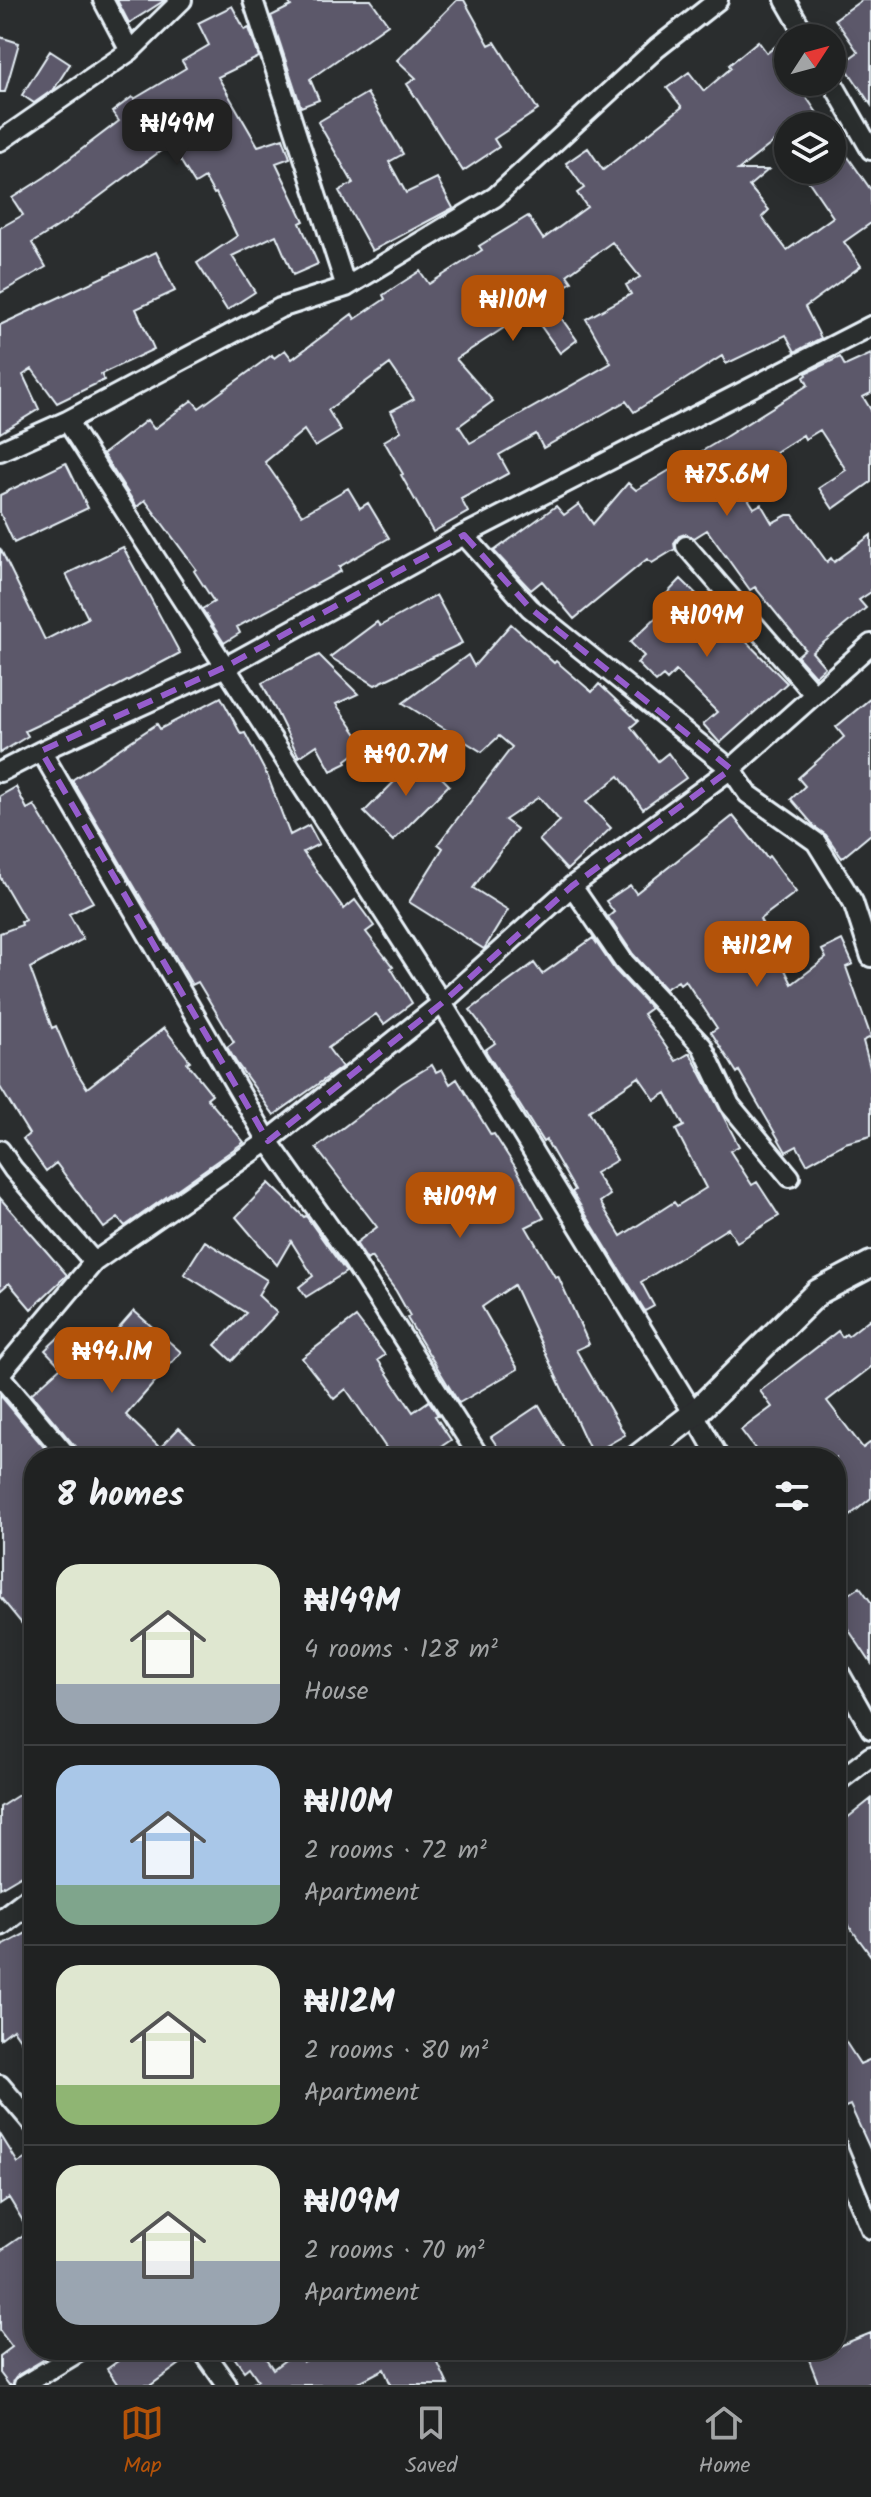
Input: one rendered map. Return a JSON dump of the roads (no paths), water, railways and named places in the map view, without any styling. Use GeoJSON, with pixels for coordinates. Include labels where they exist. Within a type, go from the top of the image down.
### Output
{"type":"FeatureCollection","features":[{"type":"Feature","properties":{"kind":"street"},"geometry":{"type":"LineString","coordinates":[[103,0],[130,51]]}},
{"type":"Feature","properties":{"kind":"street"},"geometry":{"type":"LineString","coordinates":[[0,141],[130,51],[182,0]]}},
{"type":"Feature","properties":{"kind":"street"},"geometry":{"type":"LineString","coordinates":[[253,0],[346,287]]}},
{"type":"Feature","properties":{"kind":"street"},"geometry":{"type":"LineString","coordinates":[[0,451],[67,421],[280,308],[346,287],[495,197],[657,48],[718,0]]}},
{"type":"Feature","properties":{"kind":"street"},"geometry":{"type":"LineString","coordinates":[[785,0],[799,24]]}},
{"type":"Feature","properties":{"kind":"street"},"geometry":{"type":"LineString","coordinates":[[840,96],[871,150]]}},
{"type":"Feature","properties":{"kind":"street"},"geometry":{"type":"LineString","coordinates":[[0,772],[225,667],[464,535],[871,326]]}},
{"type":"Feature","properties":{"kind":"street"},"geometry":{"type":"LineString","coordinates":[[67,421],[442,1003],[713,1448]]}},
{"type":"Feature","properties":{"kind":"street"},"geometry":{"type":"LineString","coordinates":[[464,535],[530,608],[731,769],[748,794],[816,842],[853,902],[871,957]]}},
{"type":"Feature","properties":{"kind":"street"},"geometry":{"type":"LineString","coordinates":[[686,546],[814,694]]}},
{"type":"Feature","properties":{"kind":"street"},"geometry":{"type":"LineString","coordinates":[[61,1448],[0,1375],[94,1262],[268,1141],[442,1003],[572,886],[731,769],[871,644]]}},
{"type":"Feature","properties":{"kind":"street"},"geometry":{"type":"LineString","coordinates":[[41,751],[268,1141],[352,1259],[474,1448]]}},
{"type":"Feature","properties":{"kind":"street"},"geometry":{"type":"LineString","coordinates":[[572,886],[624,962],[702,1046],[730,1105],[790,1177]]}},
{"type":"Feature","properties":{"kind":"street"},"geometry":{"type":"LineString","coordinates":[[0,1150],[94,1262]]}},
{"type":"Feature","properties":{"kind":"street"},"geometry":{"type":"LineString","coordinates":[[650,1448],[694,1414],[818,1292],[871,1264]]}},
{"type":"Feature","properties":{"kind":"street"},"geometry":{"type":"LineString","coordinates":[[846,1685],[871,1729]]}},
{"type":"Feature","properties":{"kind":"street"},"geometry":{"type":"LineString","coordinates":[[846,1775],[871,1756]]}},
{"type":"Feature","properties":{"kind":"street"},"geometry":{"type":"LineString","coordinates":[[0,1923],[24,1905]]}},
{"type":"Feature","properties":{"kind":"street"},"geometry":{"type":"LineString","coordinates":[[0,2085],[24,2113]]}},
{"type":"Feature","properties":{"kind":"street"},"geometry":{"type":"LineString","coordinates":[[846,2170],[871,2229]]}},
{"type":"Feature","properties":{"kind":"street"},"geometry":{"type":"LineString","coordinates":[[24,2385],[65,2360]]}},
{"type":"Feature","properties":{"kind":"street"},"geometry":{"type":"LineString","coordinates":[[209,2360],[227,2385]]}}]}
